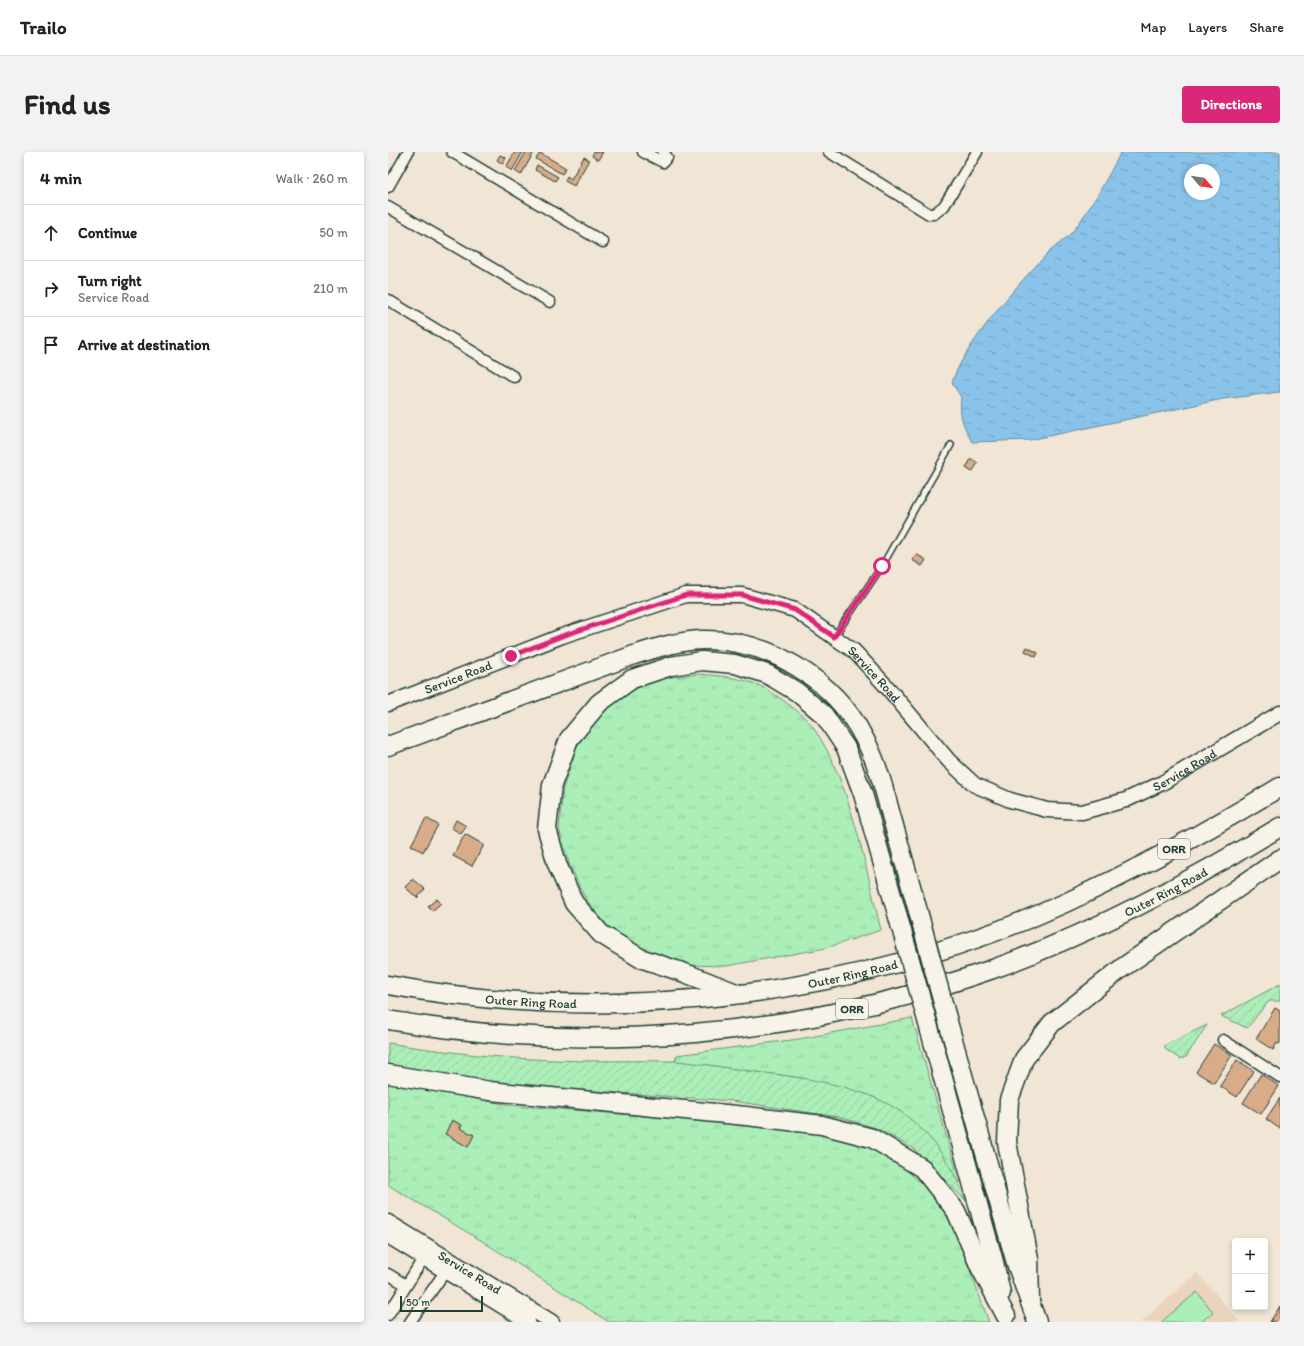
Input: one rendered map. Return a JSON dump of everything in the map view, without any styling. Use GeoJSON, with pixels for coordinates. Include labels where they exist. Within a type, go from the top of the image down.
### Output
{"type":"FeatureCollection","features":[{"type":"Feature","properties":{"kind":"highway"},"geometry":{"type":"LineString","coordinates":[[388,746],[634,655],[668,645],[702,640],[739,643],[776,655],[810,675],[840,701],[864,738],[883,787],[1016,1263],[1037,1322]]}},
{"type":"Feature","properties":{"kind":"highway"},"geometry":{"type":"LineString","coordinates":[[738,994],[685,973],[640,958],[601,934],[574,903],[557,864],[548,829],[552,785],[569,739],[599,703],[632,679],[679,664],[702,661],[735,664],[767,674],[797,692],[824,715],[846,748],[863,794],[898,917],[994,1262],[1007,1319]]}},
{"type":"Feature","properties":{"kind":"highway","name":"Outer Ring Road"},"geometry":{"type":"LineString","coordinates":[[388,986],[466,997],[565,1003],[661,1002],[738,994],[820,981],[893,964],[979,937],[1022,921],[1076,898],[1154,859],[1227,819],[1280,787]]}},
{"type":"Feature","properties":{"kind":"highway","name":"Outer Ring Road"},"geometry":{"type":"LineString","coordinates":[[388,1020],[496,1034],[564,1037],[630,1037],[727,1030],[793,1020],[859,1007],[903,996],[983,972],[1077,935],[1170,890],[1280,827]]}},
{"type":"Feature","properties":{"kind":"highway"},"geometry":{"type":"LineString","coordinates":[[1030,1301],[1029,1258],[1007,1142],[1010,1100],[1024,1059],[1052,1023],[1122,968],[1280,859]]}},
{"type":"Feature","properties":{"kind":"highway"},"geometry":{"type":"LineString","coordinates":[[388,1074],[490,1091],[746,1116],[822,1125],[872,1138],[922,1168],[956,1211],[980,1267],[1007,1319]]}},
{"type":"Feature","properties":{"kind":"main road","name":"Service Road"},"geometry":{"type":"LineString","coordinates":[[388,704],[562,636],[686,595],[742,595],[795,610],[854,651],[887,687],[949,761],[975,785],[1010,800],[1047,810],[1082,812],[1126,800],[1162,783],[1280,713]]}},
{"type":"Feature","properties":{"kind":"main road","name":"Service Road"},"geometry":{"type":"LineString","coordinates":[[388,1222],[426,1253]]}},
{"type":"Feature","properties":{"kind":"main road","name":"Service Road"},"geometry":{"type":"LineString","coordinates":[[388,1236],[426,1253],[552,1322]]}},
{"type":"Feature","properties":{"kind":"main road","name":"Service Road"},"geometry":{"type":"LineString","coordinates":[[449,1266],[528,1322]]}},
{"type":"Feature","properties":{"kind":"street"},"geometry":{"type":"LineString","coordinates":[[388,187],[408,152]]}},
{"type":"Feature","properties":{"kind":"street"},"geometry":{"type":"LineString","coordinates":[[452,152],[604,242]]}},
{"type":"Feature","properties":{"kind":"street"},"geometry":{"type":"LineString","coordinates":[[643,152],[663,162],[667,157],[662,152]]}},
{"type":"Feature","properties":{"kind":"street"},"geometry":{"type":"LineString","coordinates":[[829,152],[929,214],[934,214],[944,206],[978,152]]}},
{"type":"Feature","properties":{"kind":"street"},"geometry":{"type":"LineString","coordinates":[[388,207],[550,302]]}},
{"type":"Feature","properties":{"kind":"street"},"geometry":{"type":"LineString","coordinates":[[388,300],[514,377]]}},
{"type":"Feature","properties":{"kind":"street"},"geometry":{"type":"LineString","coordinates":[[1223,1040],[1280,1077]]}},
{"type":"Feature","properties":{"kind":"street"},"geometry":{"type":"LineString","coordinates":[[388,1315],[426,1253]]}},
{"type":"Feature","properties":{"kind":"street"},"geometry":{"type":"LineString","coordinates":[[410,1322],[449,1266]]}},
{"type":"Feature","properties":{"kind":"street"},"geometry":{"type":"LineString","coordinates":[[388,1274],[406,1285]]}},
{"type":"Feature","properties":{"kind":"lane"},"geometry":{"type":"LineString","coordinates":[[834,637],[882,566],[951,445]]}},
{"type":"Feature","properties":{"kind":"shaded area"},"geometry":{"type":"Polygon","coordinates":[[[1197,1273],[1240,1322],[1141,1322],[1197,1273]]]}},
{"type":"Feature","properties":{"kind":"green space"},"geometry":{"type":"Polygon","coordinates":[[[699,674],[722,676],[751,682],[758,685],[788,704],[803,716],[813,727],[826,749],[847,799],[855,825],[881,930],[826,948],[726,966],[685,965],[642,951],[609,928],[585,898],[569,863],[559,829],[563,788],[578,744],[606,708],[636,686],[672,677],[699,674]]]}},
{"type":"Feature","properties":{"kind":"green space"},"geometry":{"type":"Polygon","coordinates":[[[1280,984],[1280,1001],[1269,1001],[1247,1028],[1221,1016],[1280,984]]]}},
{"type":"Feature","properties":{"kind":"green space"},"geometry":{"type":"Polygon","coordinates":[[[912,1018],[960,1183],[866,1094],[795,1077],[675,1061],[677,1055],[799,1039],[912,1018]]]}},
{"type":"Feature","properties":{"kind":"green space"},"geometry":{"type":"Polygon","coordinates":[[[1207,1025],[1186,1057],[1180,1059],[1165,1049],[1165,1045],[1207,1025]]]}},
{"type":"Feature","properties":{"kind":"green space"},"geometry":{"type":"Polygon","coordinates":[[[388,1043],[449,1052],[512,1058],[568,1061],[685,1062],[796,1077],[844,1087],[874,1097],[888,1104],[915,1123],[936,1146],[945,1159],[960,1186],[966,1201],[913,1148],[876,1128],[839,1117],[732,1101],[498,1084],[398,1068],[388,1065],[388,1043]]]}},
{"type":"Feature","properties":{"kind":"green space"},"geometry":{"type":"Polygon","coordinates":[[[388,1083],[510,1105],[754,1125],[828,1135],[870,1148],[902,1166],[931,1192],[954,1227],[989,1322],[609,1322],[482,1241],[388,1185],[388,1083]]]}},
{"type":"Feature","properties":{"kind":"green space"},"geometry":{"type":"Polygon","coordinates":[[[1197,1292],[1213,1312],[1201,1322],[1161,1322],[1197,1292]]]}},
{"type":"Feature","properties":{"kind":"water"},"geometry":{"type":"Polygon","coordinates":[[[1121,152],[1280,152],[1280,392],[1223,399],[1030,440],[972,442],[962,421],[961,397],[952,383],[958,368],[979,334],[1022,281],[1047,254],[1074,230],[1105,182],[1121,152]]]}},
{"type":"Feature","properties":{"kind":"building"},"geometry":{"type":"Polygon","coordinates":[[[515,152],[523,152],[512,171],[506,167],[515,152]]]}},
{"type":"Feature","properties":{"kind":"building"},"geometry":{"type":"Polygon","coordinates":[[[526,152],[534,152],[521,175],[515,171],[526,152]]]}},
{"type":"Feature","properties":{"kind":"building"},"geometry":{"type":"Polygon","coordinates":[[[594,152],[603,152],[598,160],[592,156],[594,152]]]}},
{"type":"Feature","properties":{"kind":"building"},"geometry":{"type":"Polygon","coordinates":[[[540,153],[566,168],[562,174],[536,159],[540,153]]]}},
{"type":"Feature","properties":{"kind":"building"},"geometry":{"type":"Polygon","coordinates":[[[500,155],[506,158],[503,164],[497,160],[500,155]]]}},
{"type":"Feature","properties":{"kind":"building"},"geometry":{"type":"Polygon","coordinates":[[[584,157],[589,160],[574,186],[565,181],[567,176],[571,179],[584,157]]]}},
{"type":"Feature","properties":{"kind":"building"},"geometry":{"type":"Polygon","coordinates":[[[537,165],[558,177],[555,181],[535,170],[537,165]]]}},
{"type":"Feature","properties":{"kind":"building"},"geometry":{"type":"Polygon","coordinates":[[[971,459],[978,463],[972,472],[966,468],[971,459]]]}},
{"type":"Feature","properties":{"kind":"building"},"geometry":{"type":"Polygon","coordinates":[[[916,554],[926,560],[922,566],[912,560],[916,554]]]}},
{"type":"Feature","properties":{"kind":"building"},"geometry":{"type":"Polygon","coordinates":[[[1027,647],[1038,653],[1036,657],[1025,651],[1027,647]]]}},
{"type":"Feature","properties":{"kind":"building"},"geometry":{"type":"Polygon","coordinates":[[[426,818],[438,825],[423,852],[411,845],[426,818]]]}},
{"type":"Feature","properties":{"kind":"building"},"geometry":{"type":"Polygon","coordinates":[[[456,820],[466,826],[461,834],[452,828],[456,820]]]}},
{"type":"Feature","properties":{"kind":"building"},"geometry":{"type":"Polygon","coordinates":[[[465,834],[484,845],[472,866],[453,856],[465,834]]]}},
{"type":"Feature","properties":{"kind":"building"},"geometry":{"type":"Polygon","coordinates":[[[413,879],[425,889],[417,898],[405,887],[413,879]]]}},
{"type":"Feature","properties":{"kind":"building"},"geometry":{"type":"Polygon","coordinates":[[[437,899],[441,903],[432,911],[428,906],[437,899]]]}},
{"type":"Feature","properties":{"kind":"building"},"geometry":{"type":"Polygon","coordinates":[[[1275,1008],[1280,1011],[1280,1043],[1277,1043],[1273,1050],[1256,1039],[1275,1008]]]}},
{"type":"Feature","properties":{"kind":"building"},"geometry":{"type":"Polygon","coordinates":[[[1214,1044],[1232,1055],[1214,1083],[1196,1072],[1214,1044]]]}},
{"type":"Feature","properties":{"kind":"building"},"geometry":{"type":"Polygon","coordinates":[[[1237,1060],[1254,1071],[1237,1097],[1220,1086],[1237,1060]]]}},
{"type":"Feature","properties":{"kind":"building"},"geometry":{"type":"Polygon","coordinates":[[[1261,1074],[1279,1086],[1261,1114],[1243,1103],[1261,1074]]]}},
{"type":"Feature","properties":{"kind":"building"},"geometry":{"type":"Polygon","coordinates":[[[1280,1098],[1280,1129],[1266,1119],[1280,1098]]]}},
{"type":"Feature","properties":{"kind":"building"},"geometry":{"type":"Polygon","coordinates":[[[452,1120],[462,1125],[460,1128],[474,1135],[468,1147],[445,1134],[452,1120]]]}},
{"type":"Feature","properties":{"kind":"building"},"geometry":{"type":"Polygon","coordinates":[[[1280,1306],[1280,1322],[1270,1322],[1280,1306]]]}},
{"type":"Feature","properties":{"kind":"route"},"geometry":{"type":"LineString","coordinates":[[511,656],[562,636],[686,595],[742,595],[795,610],[834,637],[882,566]]}}]}
